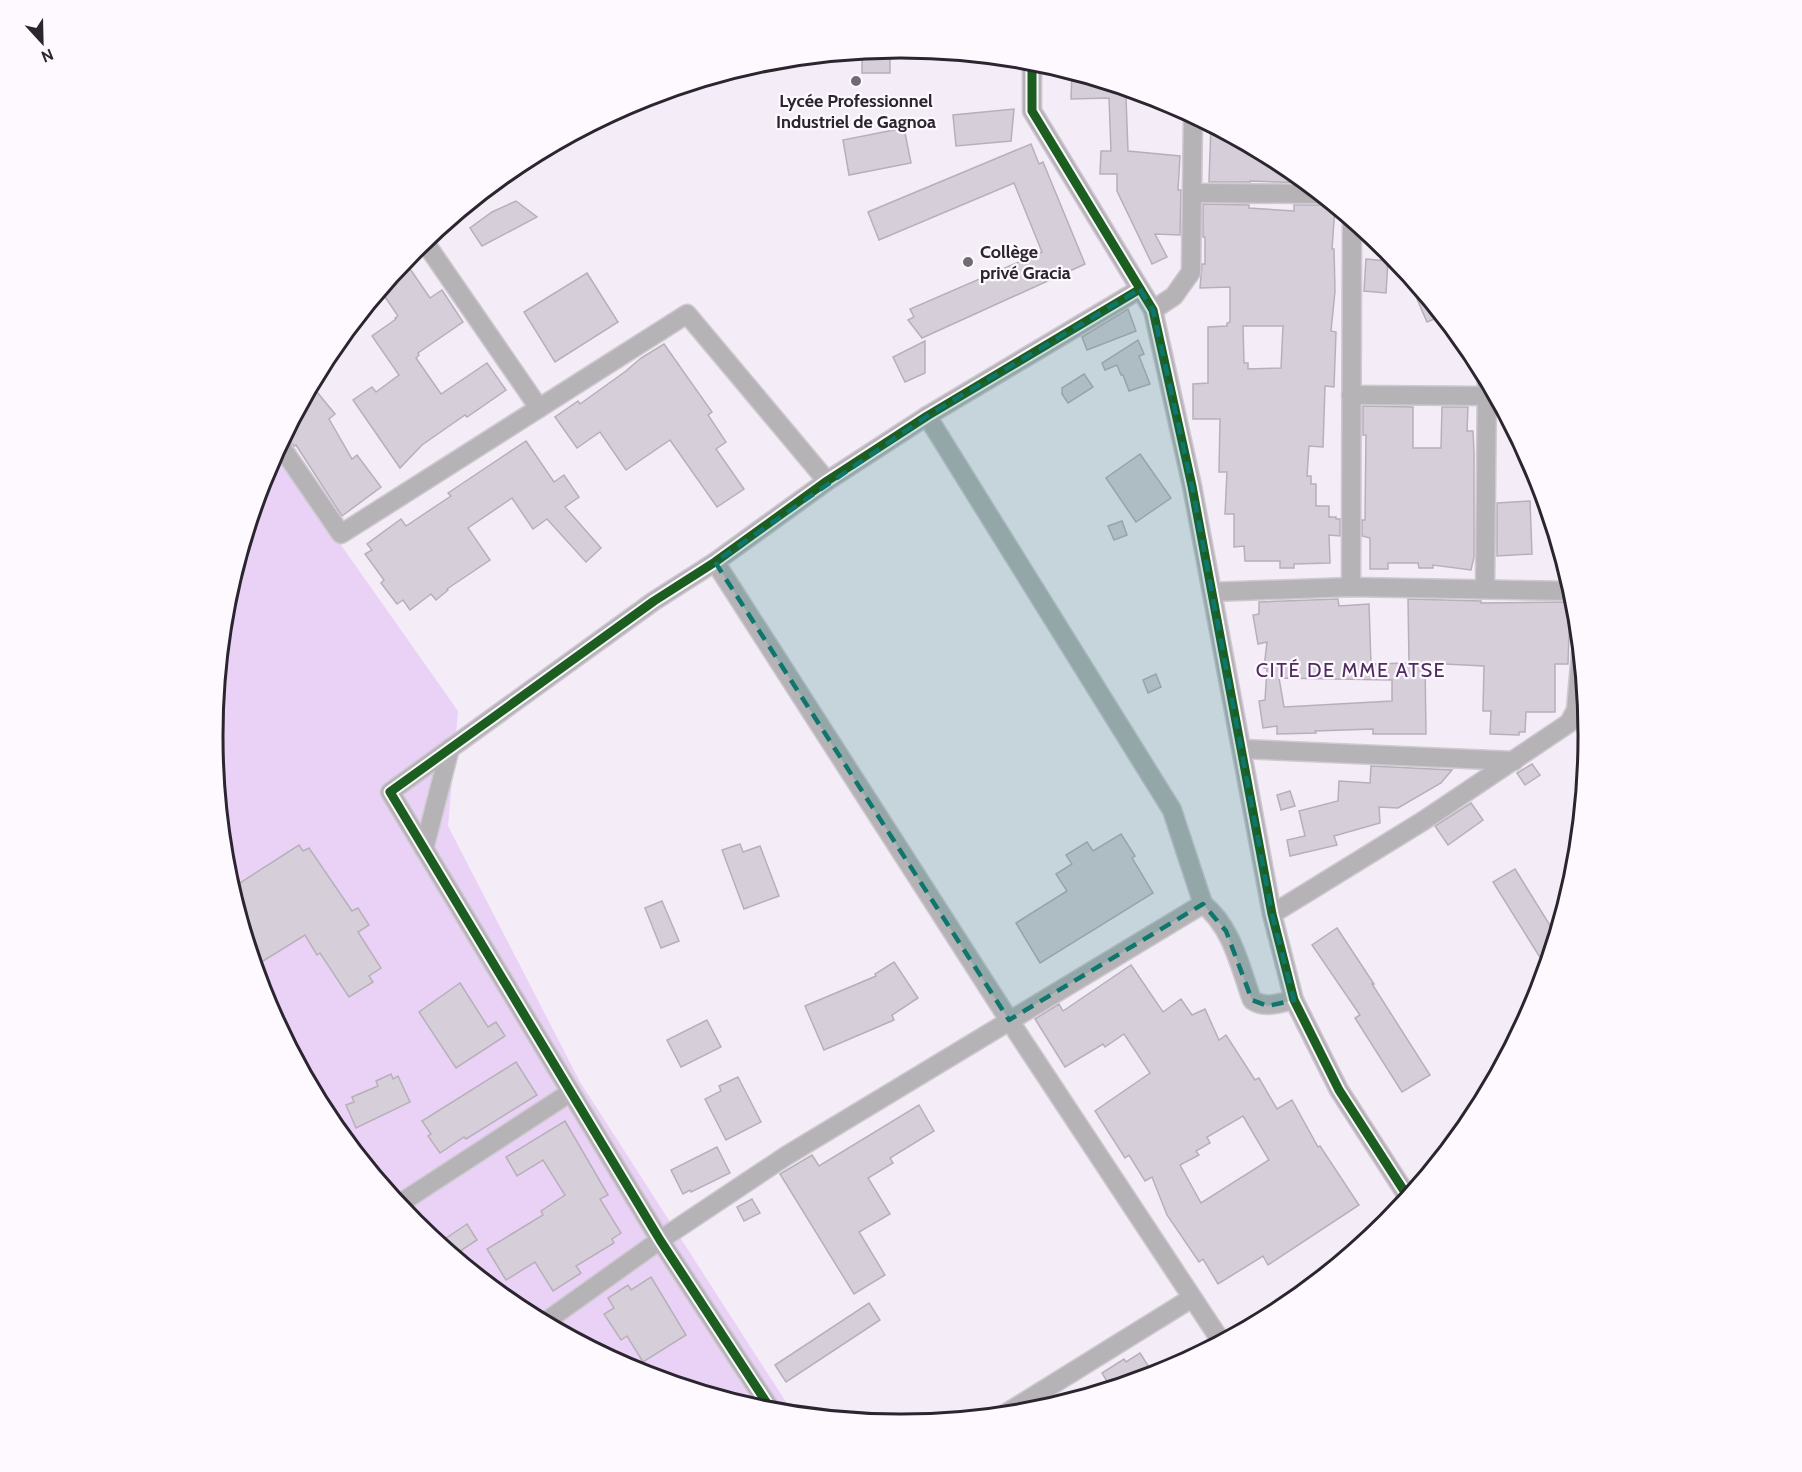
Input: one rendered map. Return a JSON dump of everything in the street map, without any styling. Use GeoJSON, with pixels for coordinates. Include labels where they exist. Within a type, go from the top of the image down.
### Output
{"type":"FeatureCollection","features":[{"type":"Feature","properties":{"kind":"street"},"geometry":{"type":"LineString","coordinates":[[1032,72],[1032,111],[1153,310],[1192,486],[1272,914],[1294,1000],[1339,1090],[1403,1190]]}},
{"type":"Feature","properties":{"kind":"street"},"geometry":{"type":"LineString","coordinates":[[1153,310],[1174,296],[1191,272],[1193,124]]}},
{"type":"Feature","properties":{"kind":"street"},"geometry":{"type":"LineString","coordinates":[[1192,193],[1306,194]]}},
{"type":"Feature","properties":{"kind":"street"},"geometry":{"type":"LineString","coordinates":[[1352,231],[1352,587]]}},
{"type":"Feature","properties":{"kind":"street"},"geometry":{"type":"LineString","coordinates":[[430,250],[539,408]]}},
{"type":"Feature","properties":{"kind":"street"},"geometry":{"type":"LineString","coordinates":[[764,1399],[660,1240],[390,792],[654,601],[716,562],[827,481],[927,416],[1140,289]]}},
{"type":"Feature","properties":{"kind":"street"},"geometry":{"type":"LineString","coordinates":[[285,454],[341,534],[687,314],[827,481]]}},
{"type":"Feature","properties":{"kind":"street"},"geometry":{"type":"LineString","coordinates":[[1351,396],[1482,388]]}},
{"type":"Feature","properties":{"kind":"street"},"geometry":{"type":"LineString","coordinates":[[1485,589],[1487,395]]}},
{"type":"Feature","properties":{"kind":"street"},"geometry":{"type":"LineString","coordinates":[[927,416],[1172,810],[1203,904],[1216,914],[1226,931],[1252,1000],[1259,1005],[1268,1006],[1294,1000]]}},
{"type":"Feature","properties":{"kind":"street"},"geometry":{"type":"LineString","coordinates":[[716,562],[1009,1020],[1217,1335]]}},
{"type":"Feature","properties":{"kind":"street"},"geometry":{"type":"LineString","coordinates":[[1212,592],[1352,587],[1562,591]]}},
{"type":"Feature","properties":{"kind":"street"},"geometry":{"type":"LineString","coordinates":[[1272,914],[1384,846],[1569,723],[1576,710],[1577,697]]}},
{"type":"Feature","properties":{"kind":"street"},"geometry":{"type":"LineString","coordinates":[[424,849],[450,748]]}},
{"type":"Feature","properties":{"kind":"street"},"geometry":{"type":"LineString","coordinates":[[1242,749],[1514,761]]}},
{"type":"Feature","properties":{"kind":"street"},"geometry":{"type":"LineString","coordinates":[[552,1317],[660,1240],[786,1156],[1203,904]]}},
{"type":"Feature","properties":{"kind":"street"},"geometry":{"type":"LineString","coordinates":[[407,1199],[571,1092]]}},
{"type":"Feature","properties":{"kind":"street"},"geometry":{"type":"LineString","coordinates":[[1025,1401],[1192,1298]]}},
{"type":"Feature","properties":{"kind":"highlighted area"},"geometry":{"type":"Polygon","coordinates":[[[1140,289],[1153,310],[1192,486],[1272,914],[1294,1000],[1268,1006],[1252,1000],[1226,931],[1203,904],[1009,1020],[715,562],[927,416],[1140,289]]]}},
{"type":"Feature","properties":{"kind":"shaded area"},"geometry":{"type":"Polygon","coordinates":[[[282,461],[458,711],[448,826],[580,1082],[787,1403],[683,1378],[642,1362],[562,1323],[489,1273],[454,1245],[392,1183],[338,1112],[314,1075],[293,1036],[259,954],[247,911],[229,824],[223,736],[229,648],[237,604],[259,518],[282,461]]]}},
{"type":"Feature","properties":{"kind":"building"},"geometry":{"type":"Polygon","coordinates":[[[890,58],[890,73],[862,73],[862,60],[890,58]]]}},
{"type":"Feature","properties":{"kind":"building"},"geometry":{"type":"Polygon","coordinates":[[[1072,81],[1129,98],[1126,98],[1128,151],[1180,156],[1178,190],[1181,190],[1180,235],[1155,234],[1167,257],[1152,264],[1117,191],[1117,174],[1100,174],[1101,151],[1111,151],[1109,98],[1071,99],[1072,81]]]}},
{"type":"Feature","properties":{"kind":"building"},"geometry":{"type":"Polygon","coordinates":[[[1014,109],[1011,141],[956,146],[953,115],[1014,109]]]}},
{"type":"Feature","properties":{"kind":"building"},"geometry":{"type":"Polygon","coordinates":[[[904,128],[911,163],[849,175],[843,140],[904,128]]]}},
{"type":"Feature","properties":{"kind":"building"},"geometry":{"type":"Polygon","coordinates":[[[1211,133],[1240,149],[1290,182],[1250,181],[1209,182],[1211,133]]]}},
{"type":"Feature","properties":{"kind":"building"},"geometry":{"type":"Polygon","coordinates":[[[1031,144],[1039,164],[1043,162],[1085,264],[922,338],[908,320],[914,317],[910,309],[1042,252],[1014,183],[879,240],[868,212],[1031,144]]]}},
{"type":"Feature","properties":{"kind":"building"},"geometry":{"type":"Polygon","coordinates":[[[516,201],[537,217],[482,246],[470,228],[492,212],[516,201]]]}},
{"type":"Feature","properties":{"kind":"building"},"geometry":{"type":"Polygon","coordinates":[[[1203,204],[1249,205],[1249,208],[1294,211],[1294,205],[1320,205],[1334,216],[1332,249],[1334,249],[1335,291],[1331,331],[1336,332],[1334,387],[1325,386],[1323,447],[1309,446],[1307,476],[1311,476],[1311,484],[1316,484],[1316,506],[1329,506],[1329,517],[1340,519],[1340,536],[1329,535],[1330,563],[1294,564],[1294,568],[1280,568],[1280,561],[1245,561],[1244,546],[1234,547],[1234,514],[1225,514],[1227,472],[1219,472],[1220,419],[1193,419],[1193,384],[1208,383],[1208,327],[1227,326],[1230,322],[1230,287],[1200,288],[1202,264],[1205,264],[1203,204]],[[1243,326],[1244,363],[1248,363],[1248,369],[1281,368],[1283,326],[1243,326]]]}},
{"type":"Feature","properties":{"kind":"building"},"geometry":{"type":"Polygon","coordinates":[[[1366,259],[1383,261],[1388,265],[1386,293],[1364,291],[1366,259]]]}},
{"type":"Feature","properties":{"kind":"building"},"geometry":{"type":"Polygon","coordinates":[[[410,269],[430,298],[442,290],[463,322],[418,353],[416,358],[441,394],[487,363],[506,390],[422,445],[400,468],[353,400],[372,387],[376,392],[399,375],[372,336],[398,316],[385,297],[410,269]]]}},
{"type":"Feature","properties":{"kind":"building"},"geometry":{"type":"Polygon","coordinates":[[[587,273],[618,322],[555,362],[524,312],[587,273]]]}},
{"type":"Feature","properties":{"kind":"building"},"geometry":{"type":"Polygon","coordinates":[[[1416,296],[1434,319],[1427,322],[1416,296]]]}},
{"type":"Feature","properties":{"kind":"building"},"geometry":{"type":"Polygon","coordinates":[[[1128,309],[1136,331],[1087,350],[1082,337],[1128,309]]]}},
{"type":"Feature","properties":{"kind":"building"},"geometry":{"type":"Polygon","coordinates":[[[1138,340],[1144,354],[1139,356],[1150,384],[1129,391],[1117,365],[1105,370],[1102,363],[1138,340]]]}},
{"type":"Feature","properties":{"kind":"building"},"geometry":{"type":"Polygon","coordinates":[[[925,341],[925,373],[905,382],[893,357],[925,341]]]}},
{"type":"Feature","properties":{"kind":"building"},"geometry":{"type":"Polygon","coordinates":[[[664,344],[712,412],[708,415],[726,442],[716,449],[744,489],[717,507],[670,440],[626,470],[600,432],[577,448],[555,417],[578,401],[580,404],[641,358],[664,344]]]}},
{"type":"Feature","properties":{"kind":"building"},"geometry":{"type":"Polygon","coordinates":[[[1084,374],[1093,387],[1068,403],[1062,394],[1062,388],[1084,374]]]}},
{"type":"Feature","properties":{"kind":"building"},"geometry":{"type":"Polygon","coordinates":[[[317,392],[335,414],[329,419],[352,459],[357,455],[381,487],[342,516],[296,445],[294,446],[290,442],[317,392]]]}},
{"type":"Feature","properties":{"kind":"building"},"geometry":{"type":"Polygon","coordinates":[[[1363,406],[1413,407],[1413,448],[1441,448],[1442,407],[1468,407],[1467,431],[1473,431],[1474,453],[1474,557],[1471,570],[1433,565],[1433,568],[1419,568],[1418,563],[1388,563],[1388,569],[1370,569],[1370,538],[1362,536],[1362,520],[1365,520],[1366,435],[1363,435],[1363,406]]]}},
{"type":"Feature","properties":{"kind":"building"},"geometry":{"type":"Polygon","coordinates":[[[526,441],[554,482],[564,475],[579,497],[565,507],[601,548],[586,562],[547,519],[533,529],[512,498],[468,528],[490,560],[447,589],[436,600],[431,594],[410,610],[403,600],[397,604],[381,583],[384,580],[365,554],[372,550],[367,544],[401,519],[406,526],[451,496],[448,493],[526,441]]]}},
{"type":"Feature","properties":{"kind":"building"},"geometry":{"type":"Polygon","coordinates":[[[1140,454],[1171,498],[1136,522],[1106,478],[1140,454]]]}},
{"type":"Feature","properties":{"kind":"building"},"geometry":{"type":"Polygon","coordinates":[[[1530,501],[1532,554],[1497,556],[1497,503],[1530,501]]]}},
{"type":"Feature","properties":{"kind":"building"},"geometry":{"type":"Polygon","coordinates":[[[1122,521],[1127,535],[1114,540],[1108,526],[1122,521]]]}},
{"type":"Feature","properties":{"kind":"building"},"geometry":{"type":"Polygon","coordinates":[[[1338,599],[1339,606],[1369,604],[1371,664],[1409,663],[1408,599],[1481,601],[1481,603],[1565,602],[1569,627],[1568,664],[1555,664],[1555,712],[1526,712],[1525,732],[1519,732],[1519,735],[1490,734],[1491,711],[1483,711],[1484,666],[1425,663],[1426,734],[1373,734],[1373,729],[1277,734],[1277,726],[1263,728],[1259,701],[1265,700],[1267,668],[1264,668],[1267,642],[1258,644],[1253,615],[1259,614],[1259,602],[1338,599]],[[1279,678],[1284,707],[1392,701],[1392,680],[1279,678]]]}},
{"type":"Feature","properties":{"kind":"building"},"geometry":{"type":"Polygon","coordinates":[[[1156,674],[1161,687],[1148,693],[1143,680],[1156,674]]]}},
{"type":"Feature","properties":{"kind":"building"},"geometry":{"type":"Polygon","coordinates":[[[1532,764],[1540,775],[1525,785],[1517,773],[1532,764]]]}},
{"type":"Feature","properties":{"kind":"building"},"geometry":{"type":"Polygon","coordinates":[[[1371,766],[1452,770],[1441,783],[1398,808],[1379,807],[1380,823],[1334,836],[1337,845],[1290,856],[1287,840],[1305,836],[1299,811],[1338,801],[1339,781],[1370,783],[1371,766]]]}},
{"type":"Feature","properties":{"kind":"building"},"geometry":{"type":"Polygon","coordinates":[[[1290,791],[1295,806],[1281,810],[1277,795],[1290,791]]]}},
{"type":"Feature","properties":{"kind":"building"},"geometry":{"type":"Polygon","coordinates":[[[1471,803],[1483,820],[1448,845],[1435,826],[1471,803]]]}},
{"type":"Feature","properties":{"kind":"building"},"geometry":{"type":"Polygon","coordinates":[[[1121,834],[1135,856],[1132,858],[1153,893],[1040,963],[1016,923],[1067,891],[1056,874],[1072,864],[1066,855],[1087,842],[1093,851],[1121,834]]]}},
{"type":"Feature","properties":{"kind":"building"},"geometry":{"type":"Polygon","coordinates":[[[740,844],[743,852],[760,846],[779,896],[744,909],[722,850],[740,844]]]}},
{"type":"Feature","properties":{"kind":"building"},"geometry":{"type":"Polygon","coordinates":[[[299,845],[303,851],[309,848],[352,911],[358,908],[369,925],[358,932],[381,968],[369,976],[373,982],[349,997],[320,953],[317,955],[305,935],[262,962],[240,883],[299,845]]]}},
{"type":"Feature","properties":{"kind":"building"},"geometry":{"type":"Polygon","coordinates":[[[1515,869],[1551,926],[1541,959],[1541,959],[1493,882],[1515,869]]]}},
{"type":"Feature","properties":{"kind":"building"},"geometry":{"type":"Polygon","coordinates":[[[662,901],[679,941],[661,948],[645,908],[662,901]]]}},
{"type":"Feature","properties":{"kind":"building"},"geometry":{"type":"Polygon","coordinates":[[[1337,928],[1430,1075],[1402,1092],[1355,1018],[1360,1015],[1312,945],[1337,928]]]}},
{"type":"Feature","properties":{"kind":"building"},"geometry":{"type":"Polygon","coordinates":[[[894,962],[918,998],[892,1015],[894,1020],[824,1050],[805,1006],[876,976],[875,974],[894,962]]]}},
{"type":"Feature","properties":{"kind":"building"},"geometry":{"type":"Polygon","coordinates":[[[1131,965],[1163,1012],[1181,999],[1192,1015],[1205,1009],[1219,1040],[1226,1035],[1255,1080],[1259,1078],[1277,1109],[1292,1100],[1318,1147],[1320,1146],[1359,1205],[1268,1265],[1263,1256],[1218,1284],[1203,1259],[1199,1262],[1167,1215],[1152,1177],[1145,1181],[1129,1155],[1125,1158],[1095,1111],[1150,1073],[1124,1034],[1105,1047],[1103,1044],[1065,1067],[1035,1019],[1059,1004],[1063,1011],[1131,965]],[[1243,1116],[1207,1137],[1210,1143],[1196,1151],[1199,1155],[1180,1165],[1201,1203],[1269,1160],[1243,1116]]]}},
{"type":"Feature","properties":{"kind":"building"},"geometry":{"type":"Polygon","coordinates":[[[460,983],[488,1027],[496,1022],[505,1036],[456,1068],[419,1012],[460,983]]]}},
{"type":"Feature","properties":{"kind":"building"},"geometry":{"type":"Polygon","coordinates":[[[707,1020],[721,1047],[681,1067],[667,1040],[707,1020]]]}},
{"type":"Feature","properties":{"kind":"building"},"geometry":{"type":"Polygon","coordinates":[[[516,1062],[537,1095],[440,1153],[428,1136],[431,1134],[422,1121],[516,1062]]]}},
{"type":"Feature","properties":{"kind":"building"},"geometry":{"type":"Polygon","coordinates":[[[391,1074],[393,1079],[398,1076],[410,1102],[356,1128],[346,1105],[354,1102],[352,1097],[378,1086],[376,1081],[391,1074]]]}},
{"type":"Feature","properties":{"kind":"building"},"geometry":{"type":"Polygon","coordinates":[[[738,1077],[761,1122],[726,1140],[705,1099],[721,1091],[719,1086],[738,1077]]]}},
{"type":"Feature","properties":{"kind":"building"},"geometry":{"type":"Polygon","coordinates":[[[919,1105],[934,1131],[890,1158],[893,1163],[868,1178],[890,1214],[859,1232],[885,1275],[854,1294],[780,1174],[812,1155],[819,1166],[919,1105]]]}},
{"type":"Feature","properties":{"kind":"building"},"geometry":{"type":"Polygon","coordinates":[[[565,1121],[608,1195],[600,1199],[621,1233],[612,1239],[614,1243],[576,1266],[581,1273],[553,1291],[535,1262],[506,1280],[487,1249],[543,1215],[541,1211],[565,1195],[543,1160],[517,1176],[506,1157],[565,1121]]]}},
{"type":"Feature","properties":{"kind":"building"},"geometry":{"type":"Polygon","coordinates":[[[717,1147],[730,1173],[683,1194],[671,1170],[717,1147]]]}},
{"type":"Feature","properties":{"kind":"building"},"geometry":{"type":"Polygon","coordinates":[[[752,1199],[760,1213],[744,1221],[737,1207],[752,1199]]]}},
{"type":"Feature","properties":{"kind":"building"},"geometry":{"type":"Polygon","coordinates":[[[467,1224],[477,1240],[461,1251],[446,1238],[467,1224]]]}},
{"type":"Feature","properties":{"kind":"building"},"geometry":{"type":"Polygon","coordinates":[[[651,1277],[686,1335],[643,1362],[627,1336],[621,1340],[604,1314],[614,1308],[608,1298],[628,1285],[631,1290],[651,1277]]]}},
{"type":"Feature","properties":{"kind":"building"},"geometry":{"type":"Polygon","coordinates":[[[869,1303],[880,1320],[786,1382],[775,1365],[869,1303]]]}},
{"type":"Feature","properties":{"kind":"building"},"geometry":{"type":"Polygon","coordinates":[[[1140,1353],[1149,1366],[1107,1381],[1102,1373],[1124,1359],[1126,1362],[1140,1353]]]}},
{"type":"Feature","properties":{"kind":"cycle path"},"geometry":{"type":"LineString","coordinates":[[1032,72],[1032,111],[1153,310],[1192,486],[1272,914],[1294,1000],[1339,1090],[1403,1190]]}},
{"type":"Feature","properties":{"kind":"cycle path"},"geometry":{"type":"LineString","coordinates":[[764,1399],[660,1240],[390,792],[654,601],[715,562],[827,481],[927,416],[1140,289]]}},
{"type":"Feature","properties":{"kind":"place","name":"Lycée Professionnel Industriel de Gagnoa"},"geometry":{"type":"Point","coordinates":[856,81]}},
{"type":"Feature","properties":{"kind":"place","name":"Collège privé Gracia"},"geometry":{"type":"Point","coordinates":[968,262]}},
{"type":"Feature","properties":{"kind":"district","name":"CITÉ DE MME ATSE"},"geometry":{"type":"Point","coordinates":[1351,670]}}]}
